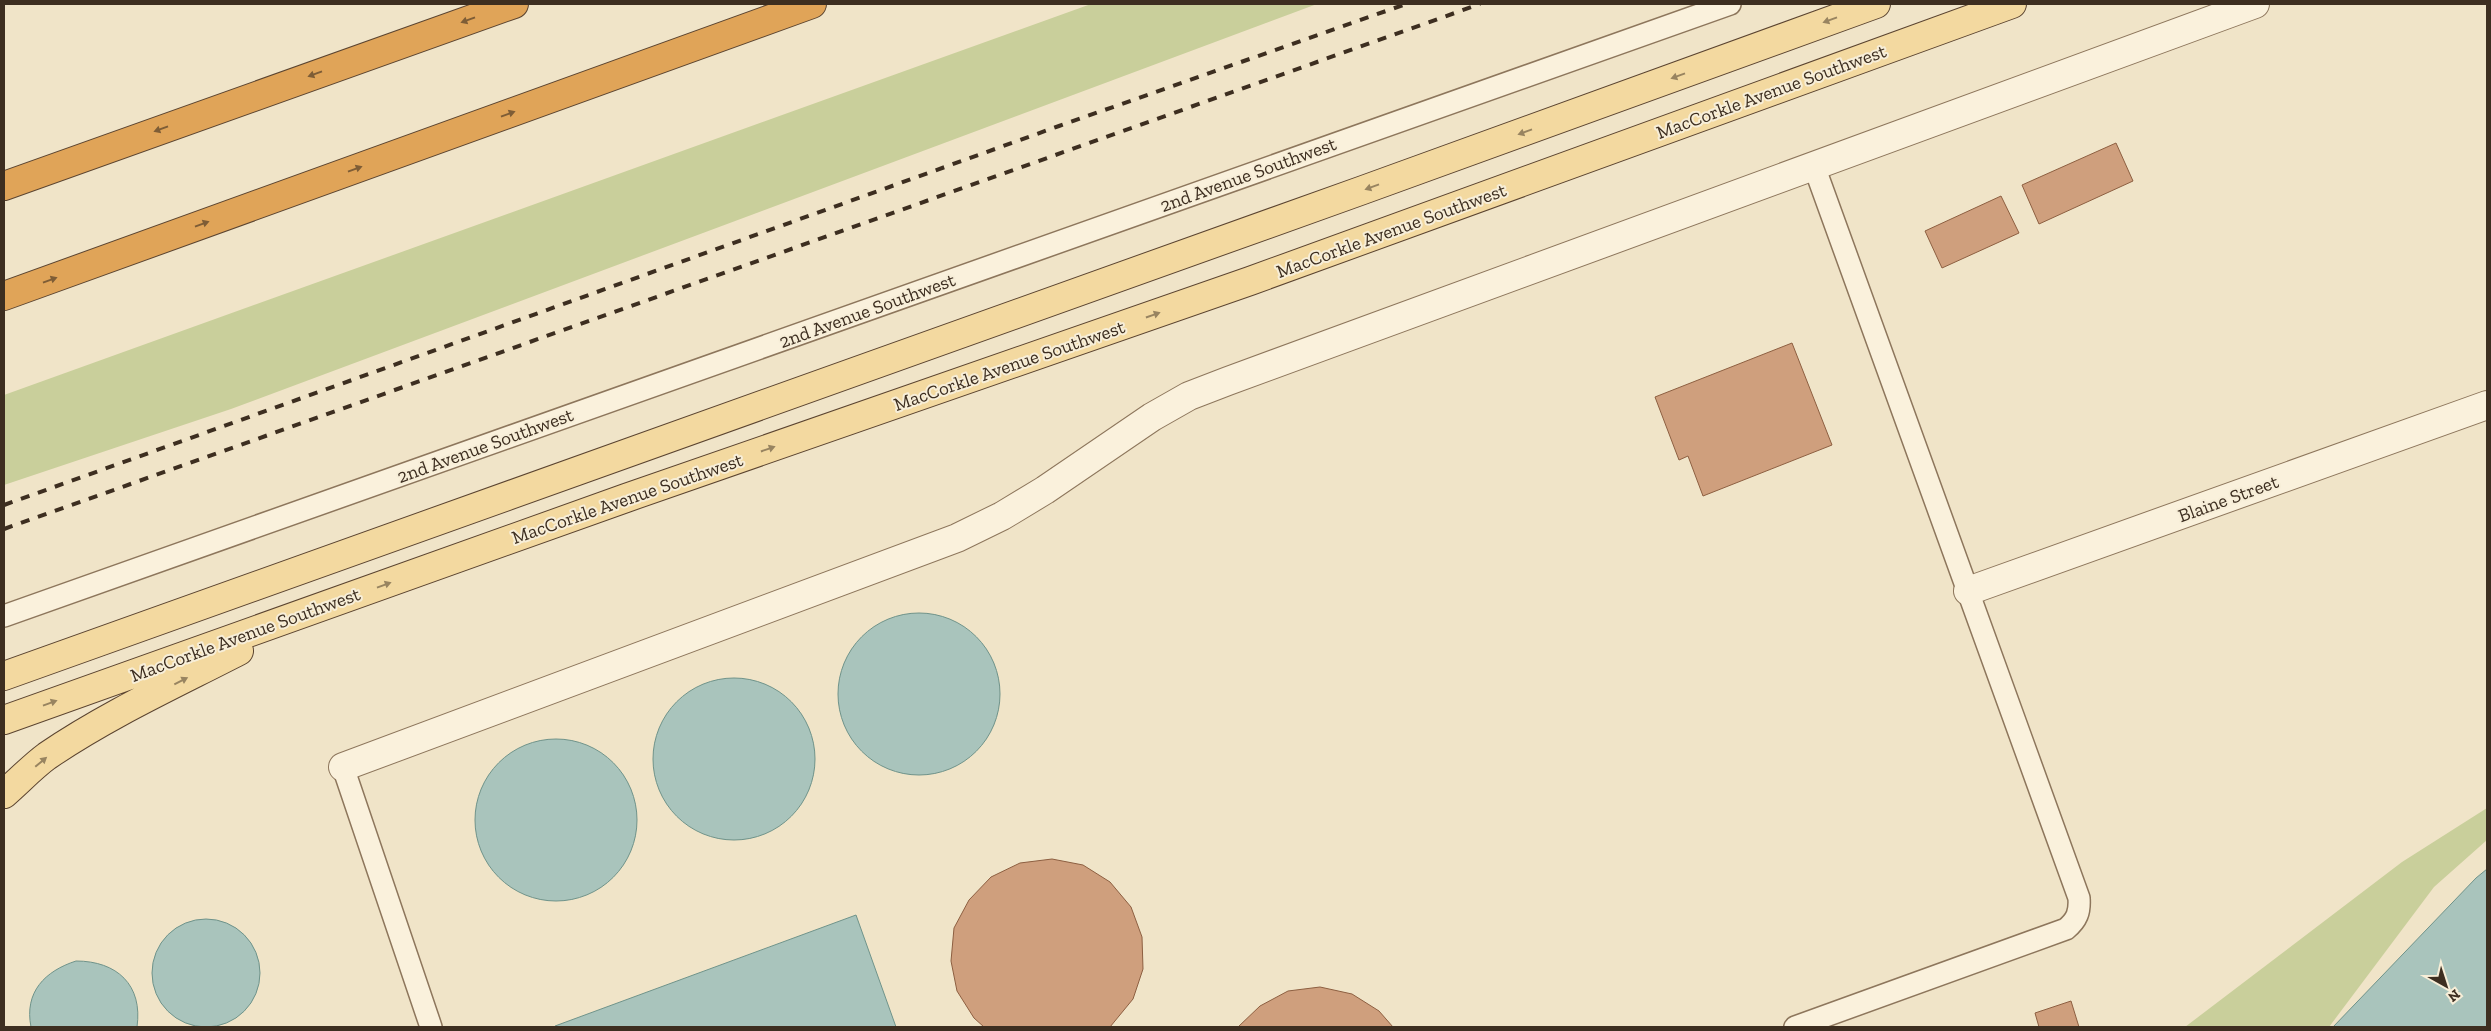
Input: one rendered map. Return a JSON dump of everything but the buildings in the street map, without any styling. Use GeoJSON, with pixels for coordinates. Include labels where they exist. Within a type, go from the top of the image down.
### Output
{"type":"FeatureCollection","features":[{"type":"Feature","properties":{"kind":"highway"},"geometry":{"type":"LineString","coordinates":[[4,186],[514,4]]}},
{"type":"Feature","properties":{"kind":"highway"},"geometry":{"type":"LineString","coordinates":[[4,296],[812,4]]}},
{"type":"Feature","properties":{"kind":"main road","name":"MacCorkle Avenue Southwest"},"geometry":{"type":"LineString","coordinates":[[4,676],[1260,227],[1876,4]]}},
{"type":"Feature","properties":{"kind":"main road","name":"MacCorkle Avenue Southwest"},"geometry":{"type":"LineString","coordinates":[[4,720],[626,498],[1250,281],[2012,4]]}},
{"type":"Feature","properties":{"kind":"main road"},"geometry":{"type":"LineString","coordinates":[[4,794],[46,757],[122,712],[334,603]]}},
{"type":"Feature","properties":{"kind":"street"},"geometry":{"type":"LineString","coordinates":[[343,766],[957,538],[1002,516],[1045,490],[1118,438],[1189,396],[2255,4]]}},
{"type":"Feature","properties":{"kind":"street","name":"Blaine Street"},"geometry":{"type":"LineString","coordinates":[[1968,591],[2487,405]]}},
{"type":"Feature","properties":{"kind":"lane","name":"2nd Avenue Southwest"},"geometry":{"type":"LineString","coordinates":[[4,616],[1730,4]]}},
{"type":"Feature","properties":{"kind":"lane"},"geometry":{"type":"LineString","coordinates":[[1795,1027],[2066,929],[2078,916],[2079,898],[1814,166]]}},
{"type":"Feature","properties":{"kind":"lane"},"geometry":{"type":"LineString","coordinates":[[343,766],[430,1027]]}},
{"type":"Feature","properties":{"kind":"green space"},"geometry":{"type":"Polygon","coordinates":[[[1091,4],[1317,4],[231,409],[4,485],[4,395],[1091,4]]]}},
{"type":"Feature","properties":{"kind":"green space"},"geometry":{"type":"Polygon","coordinates":[[[2487,808],[2487,840],[2434,887],[2329,1027],[2185,1027],[2402,862],[2487,808]]]}},
{"type":"Feature","properties":{"kind":"water"},"geometry":{"type":"Polygon","coordinates":[[[927,613],[943,616],[957,622],[977,636],[987,649],[997,670],[1000,694],[997,718],[987,739],[977,752],[964,762],[943,772],[911,775],[895,772],[881,766],[867,757],[856,746],[841,718],[838,686],[841,670],[847,656],[856,642],[867,631],[895,616],[927,613]]]}},
{"type":"Feature","properties":{"kind":"water"},"geometry":{"type":"Polygon","coordinates":[[[742,678],[758,681],[772,687],[792,701],[802,714],[812,735],[815,759],[812,783],[802,804],[792,817],[779,827],[758,837],[726,840],[710,837],[696,831],[682,822],[671,811],[656,783],[653,751],[656,735],[662,721],[671,707],[682,696],[710,681],[742,678]]]}},
{"type":"Feature","properties":{"kind":"water"},"geometry":{"type":"Polygon","coordinates":[[[564,739],[580,742],[594,748],[614,762],[624,775],[634,796],[637,820],[634,844],[624,865],[614,878],[601,888],[580,898],[548,901],[532,898],[518,892],[504,883],[493,872],[478,844],[475,812],[478,796],[484,782],[493,768],[504,757],[532,742],[564,739]]]}},
{"type":"Feature","properties":{"kind":"water"},"geometry":{"type":"Polygon","coordinates":[[[2487,869],[2487,1027],[2333,1027],[2476,878],[2487,869]]]}},
{"type":"Feature","properties":{"kind":"water"},"geometry":{"type":"Polygon","coordinates":[[[856,915],[896,1027],[555,1027],[555,1026],[856,915]]]}},
{"type":"Feature","properties":{"kind":"water"},"geometry":{"type":"Polygon","coordinates":[[[206,919],[227,923],[244,935],[256,952],[260,973],[256,994],[244,1011],[227,1023],[206,1027],[185,1023],[168,1011],[156,994],[152,973],[156,952],[168,935],[185,923],[206,919]]]}},
{"type":"Feature","properties":{"kind":"water"},"geometry":{"type":"Polygon","coordinates":[[[76,961],[104,965],[124,978],[136,999],[138,1012],[137,1027],[31,1027],[31,1003],[39,985],[55,971],[76,961]]]}},
{"type":"Feature","properties":{"kind":"railway"},"geometry":{"type":"LineString","coordinates":[[4,505],[1059,126],[1406,4]]}},
{"type":"Feature","properties":{"kind":"railway"},"geometry":{"type":"LineString","coordinates":[[4,529],[1480,4]]}}]}
